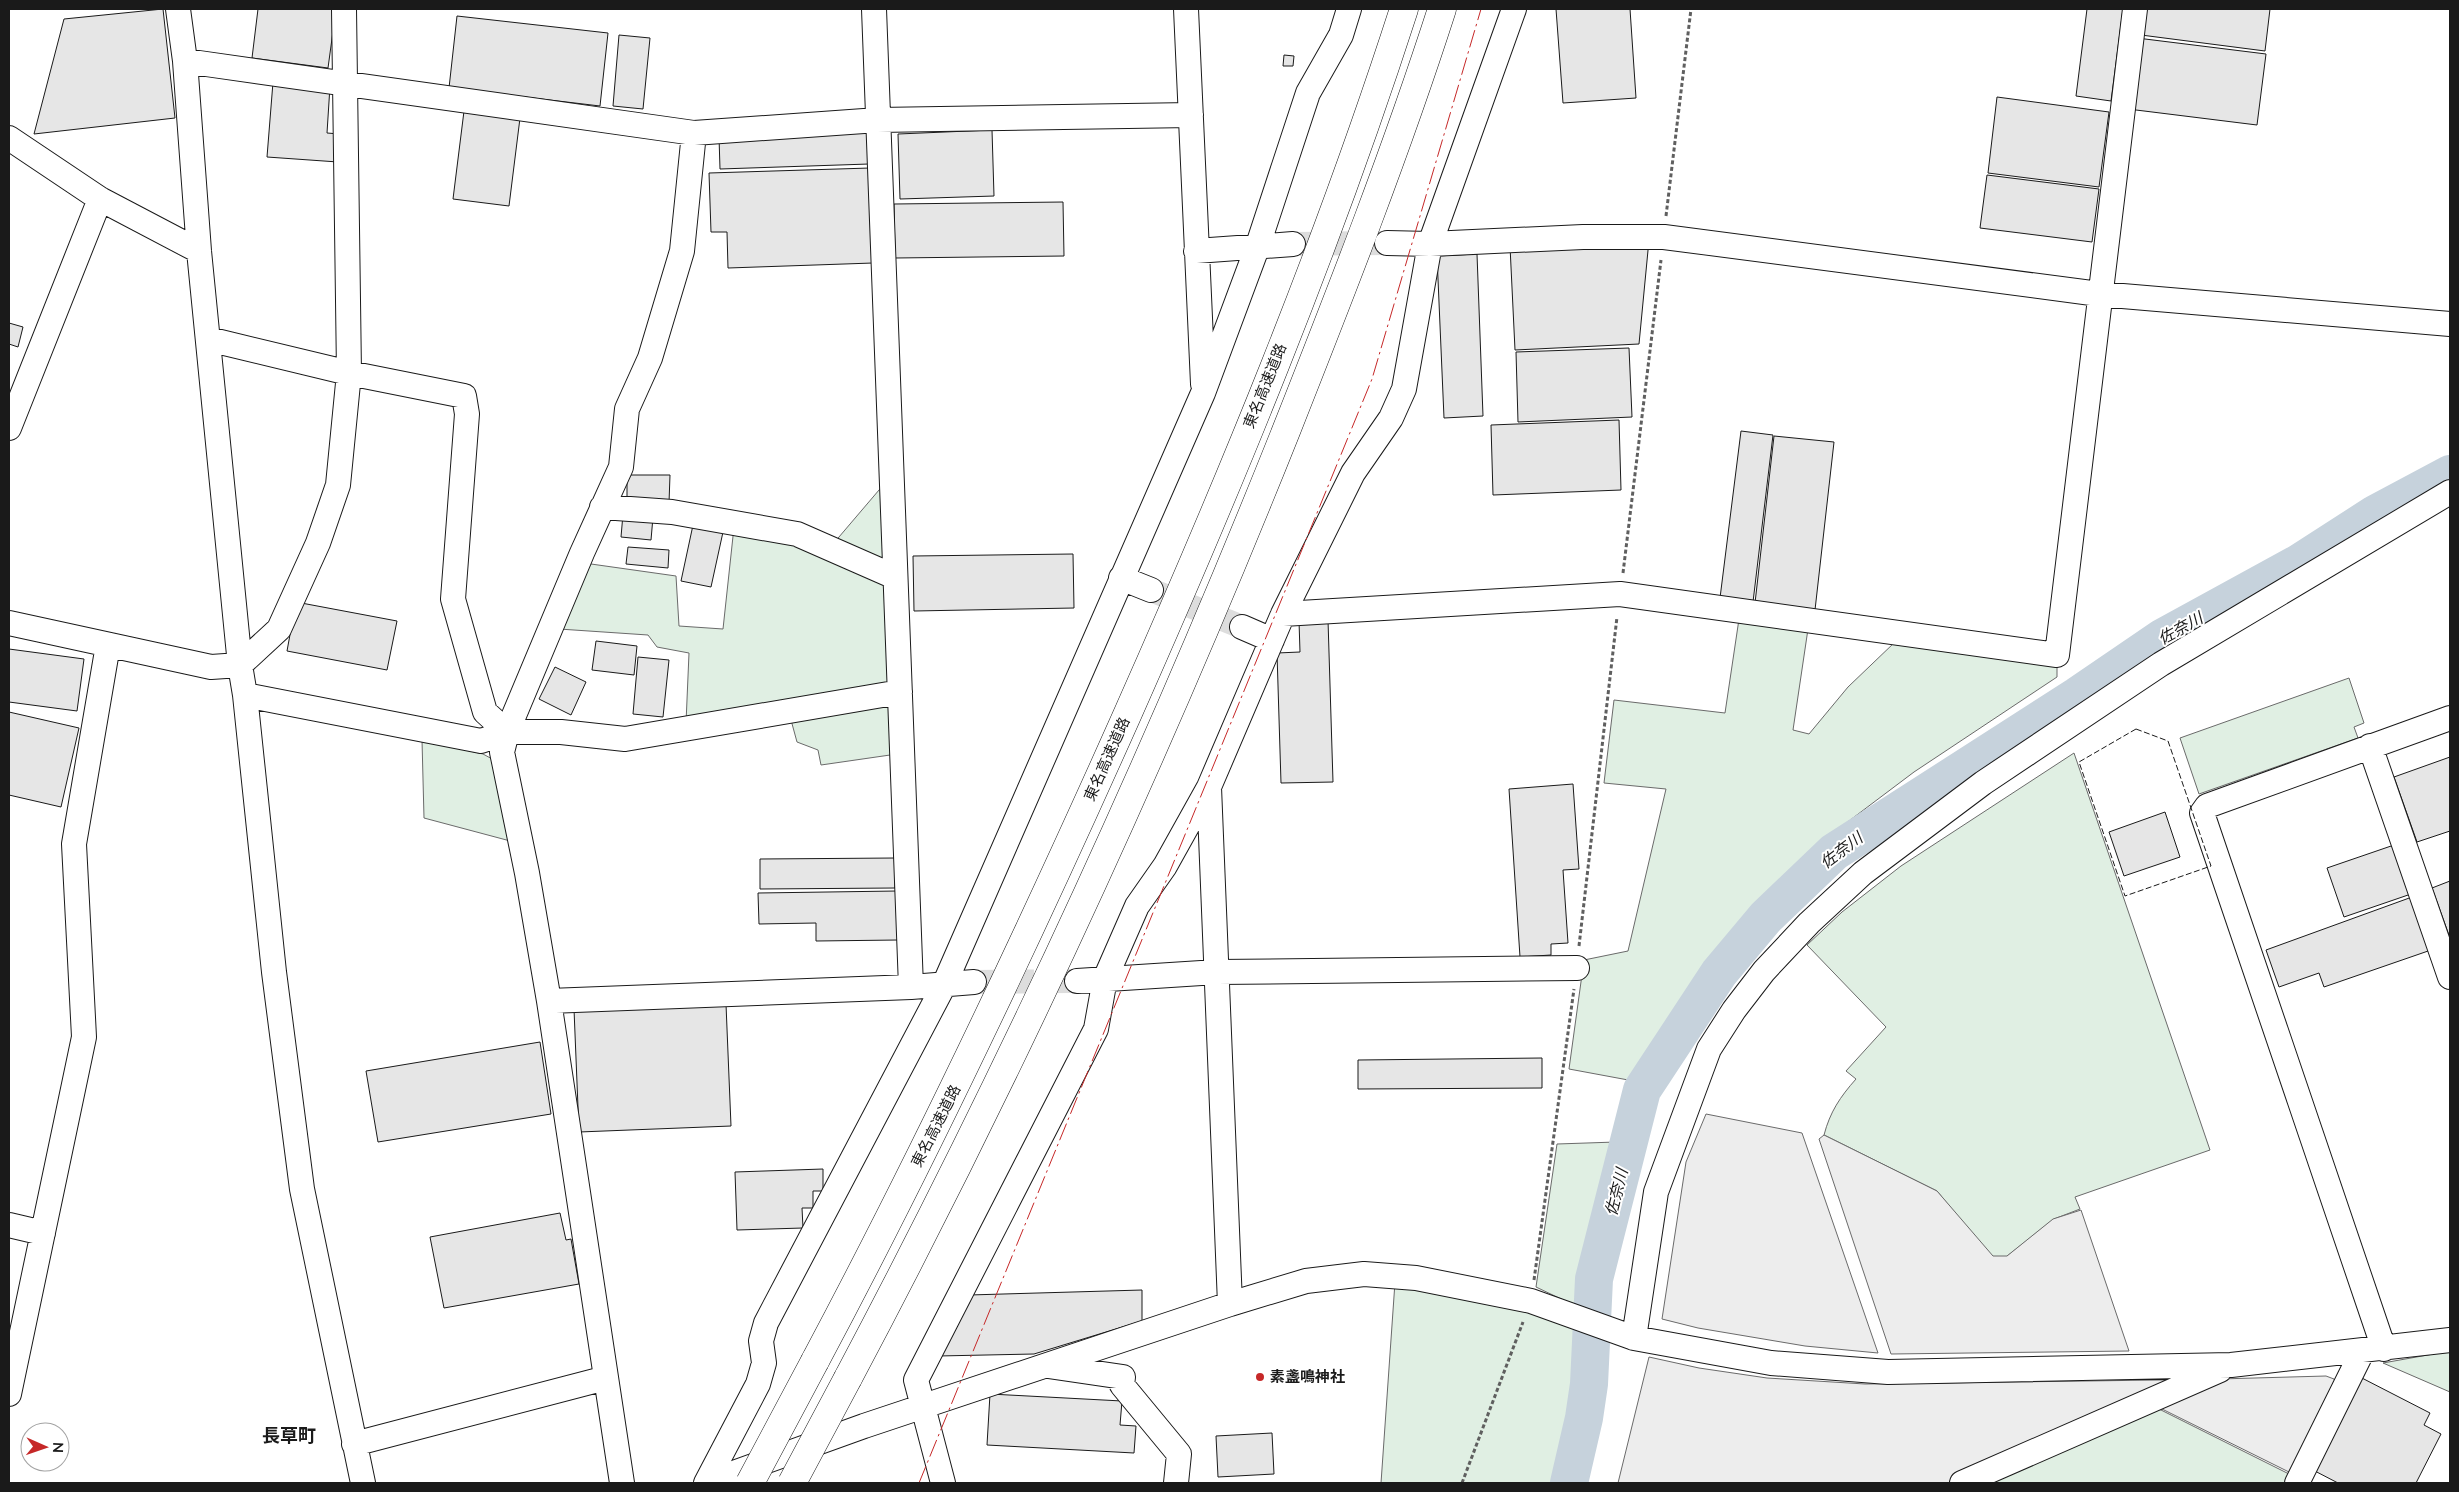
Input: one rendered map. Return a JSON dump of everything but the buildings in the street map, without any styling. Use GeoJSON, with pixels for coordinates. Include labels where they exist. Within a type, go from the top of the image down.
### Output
{"type":"FeatureCollection","features":[{"type":"Feature","properties":{"kind":"highway","name":"東名高速道路"},"geometry":{"type":"LineString","coordinates":[[750,1483],[877,1244],[975,1049],[1190,573],[1309,275],[1404,9]]}},
{"type":"Feature","properties":{"kind":"highway"},"geometry":{"type":"LineString","coordinates":[[792,1483],[910,1261],[1011,1056],[1108,850],[1224,588],[1343,287],[1424,67],[1442,9]]}},
{"type":"Feature","properties":{"kind":"street"},"geometry":{"type":"LineString","coordinates":[[178,9],[185,60],[200,251],[240,665],[245,695],[274,972],[302,1189],[363,1483]]}},
{"type":"Feature","properties":{"kind":"street"},"geometry":{"type":"LineString","coordinates":[[9,623],[211,667],[240,665],[280,629],[318,543],[338,485],[349,373],[344,9]]}},
{"type":"Feature","properties":{"kind":"street"},"geometry":{"type":"LineString","coordinates":[[874,9],[911,987]]}},
{"type":"Feature","properties":{"kind":"street"},"geometry":{"type":"LineString","coordinates":[[1186,9],[1203,393]]}},
{"type":"Feature","properties":{"kind":"street"},"geometry":{"type":"LineString","coordinates":[[706,1483],[758,1384],[764,1363],[762,1341],[766,1323],[944,984],[1203,393],[1257,248],[1308,92],[1341,35],[1350,9]]}},
{"type":"Feature","properties":{"kind":"street"},"geometry":{"type":"LineString","coordinates":[[943,1483],[924,1407],[918,1395],[916,1380],[1096,1029],[1105,979],[1137,906],[1165,866],[1209,787],[1283,614],[1353,473],[1391,418],[1404,389],[1430,244],[1514,9]]}},
{"type":"Feature","properties":{"kind":"street"},"geometry":{"type":"LineString","coordinates":[[1283,614],[1620,594],[2057,655],[2099,294],[2135,9]]}},
{"type":"Feature","properties":{"kind":"street"},"geometry":{"type":"LineString","coordinates":[[185,60],[694,133],[878,120],[1191,115]]}},
{"type":"Feature","properties":{"kind":"street"},"geometry":{"type":"LineString","coordinates":[[622,1483],[549,1001],[527,873],[502,752],[507,732],[602,507],[621,467],[627,409],[650,358],[682,251],[694,133]]}},
{"type":"Feature","properties":{"kind":"street"},"geometry":{"type":"LineString","coordinates":[[9,138],[100,199],[200,251]]}},
{"type":"Feature","properties":{"kind":"street"},"geometry":{"type":"LineString","coordinates":[[9,428],[100,199]]}},
{"type":"Feature","properties":{"kind":"street"},"geometry":{"type":"LineString","coordinates":[[1387,243],[1430,244],[1583,237],[1664,237],[2099,294],[2450,324]]}},
{"type":"Feature","properties":{"kind":"street"},"geometry":{"type":"LineString","coordinates":[[1196,251],[1293,244]]}},
{"type":"Feature","properties":{"kind":"street"},"geometry":{"type":"LineString","coordinates":[[208,339],[349,373],[464,396],[467,414],[453,599],[485,712],[507,732]]}},
{"type":"Feature","properties":{"kind":"street"},"geometry":{"type":"LineString","coordinates":[[1634,1338],[1656,1192],[1709,1049],[1734,1010],[1764,971],[1809,923],[1863,873],[1991,778],[2161,664],[2450,492]]}},
{"type":"Feature","properties":{"kind":"street"},"geometry":{"type":"LineString","coordinates":[[602,507],[672,512],[797,534],[896,577]]}},
{"type":"Feature","properties":{"kind":"street"},"geometry":{"type":"LineString","coordinates":[[1121,578],[1151,590]]}},
{"type":"Feature","properties":{"kind":"street"},"geometry":{"type":"LineString","coordinates":[[1242,627],[1272,640]]}},
{"type":"Feature","properties":{"kind":"street"},"geometry":{"type":"LineString","coordinates":[[9,1394],[84,1037],[74,844],[108,645]]}},
{"type":"Feature","properties":{"kind":"street"},"geometry":{"type":"LineString","coordinates":[[245,695],[481,741],[507,732],[562,732],[625,739],[900,692]]}},
{"type":"Feature","properties":{"kind":"street"},"geometry":{"type":"LineString","coordinates":[[2297,1483],[2373,1350],[2202,813],[2206,806],[2450,718]]}},
{"type":"Feature","properties":{"kind":"street"},"geometry":{"type":"LineString","coordinates":[[2370,746],[2450,977]]}},
{"type":"Feature","properties":{"kind":"street"},"geometry":{"type":"LineString","coordinates":[[1209,787],[1230,1304]]}},
{"type":"Feature","properties":{"kind":"street"},"geometry":{"type":"LineString","coordinates":[[1077,980],[1217,972],[1576,968]]}},
{"type":"Feature","properties":{"kind":"street"},"geometry":{"type":"LineString","coordinates":[[549,1001],[911,987],[974,982]]}},
{"type":"Feature","properties":{"kind":"street"},"geometry":{"type":"LineString","coordinates":[[9,1224],[43,1233]]}},
{"type":"Feature","properties":{"kind":"street"},"geometry":{"type":"LineString","coordinates":[[706,1483],[1042,1365],[1230,1304],[1306,1281],[1364,1274],[1416,1278],[1531,1300],[1634,1338],[1771,1363],[1888,1372],[2231,1365],[2450,1340]]}},
{"type":"Feature","properties":{"kind":"street"},"geometry":{"type":"LineString","coordinates":[[1042,1365],[1123,1377],[1122,1385],[1179,1454],[1176,1483]]}},
{"type":"Feature","properties":{"kind":"street"},"geometry":{"type":"LineString","coordinates":[[1962,1483],[2231,1365]]}},
{"type":"Feature","properties":{"kind":"street"},"geometry":{"type":"LineString","coordinates":[[354,1444],[606,1378]]}},
{"type":"Feature","properties":{"kind":"path"},"geometry":{"type":"LineString","coordinates":[[1462,1483],[1531,1300],[1576,968],[1691,9]]}},
{"type":"Feature","properties":{"kind":"green space"},"geometry":{"type":"Polygon","coordinates":[[[885,483],[888,570],[833,544],[885,483]]]}},
{"type":"Feature","properties":{"kind":"green space"},"geometry":{"type":"Polygon","coordinates":[[[734,527],[795,539],[889,578],[894,686],[686,723],[689,653],[657,647],[648,635],[559,629],[584,563],[676,576],[679,626],[723,629],[734,527]]]}},
{"type":"Feature","properties":{"kind":"green space"},"geometry":{"type":"Polygon","coordinates":[[[1739,619],[1808,629],[1793,730],[1809,734],[1848,687],[1895,642],[2057,662],[2057,677],[1914,772],[1821,842],[1762,904],[1704,973],[1639,1082],[1569,1069],[1584,960],[1628,951],[1666,789],[1604,783],[1614,700],[1725,713],[1739,619]]]}},
{"type":"Feature","properties":{"kind":"green space"},"geometry":{"type":"Polygon","coordinates":[[[2349,678],[2364,723],[2354,727],[2358,738],[2199,794],[2180,738],[2349,678]]]}},
{"type":"Feature","properties":{"kind":"green space"},"geometry":{"type":"Polygon","coordinates":[[[895,699],[897,754],[821,765],[818,750],[797,742],[791,720],[895,699]]]}},
{"type":"Feature","properties":{"kind":"green space"},"geometry":{"type":"Polygon","coordinates":[[[422,740],[483,754],[494,760],[514,842],[424,818],[422,740]]]}},
{"type":"Feature","properties":{"kind":"green space"},"geometry":{"type":"Polygon","coordinates":[[[2074,753],[2210,1150],[2075,1197],[2080,1209],[2054,1219],[2006,1257],[1991,1257],[1937,1191],[1824,1135],[1836,1105],[1856,1079],[1846,1071],[1886,1027],[1807,945],[1842,912],[1901,866],[2074,753]]]}},
{"type":"Feature","properties":{"kind":"green space"},"geometry":{"type":"Polygon","coordinates":[[[1616,1142],[1580,1308],[1536,1287],[1557,1144],[1616,1142]]]}},
{"type":"Feature","properties":{"kind":"green space"},"geometry":{"type":"Polygon","coordinates":[[[1395,1282],[1530,1306],[1579,1330],[1575,1383],[1553,1483],[1381,1483],[1395,1282]]]}},
{"type":"Feature","properties":{"kind":"green space"},"geometry":{"type":"Polygon","coordinates":[[[2450,1351],[2450,1392],[2383,1363],[2450,1351]]]}},
{"type":"Feature","properties":{"kind":"green space"},"geometry":{"type":"Polygon","coordinates":[[[2157,1408],[2293,1476],[2290,1483],[1981,1483],[2157,1408]]]}},
{"type":"Feature","properties":{"kind":"shaded area"},"geometry":{"type":"Polygon","coordinates":[[[1706,1114],[1802,1133],[1878,1353],[1805,1346],[1698,1328],[1662,1319],[1686,1162],[1706,1114]]]}},
{"type":"Feature","properties":{"kind":"shaded area"},"geometry":{"type":"Polygon","coordinates":[[[1824,1135],[1937,1191],[1993,1256],[2007,1256],[2053,1219],[2081,1210],[2129,1351],[1891,1354],[1819,1139],[1824,1135]]]}},
{"type":"Feature","properties":{"kind":"shaded area"},"geometry":{"type":"Polygon","coordinates":[[[1649,1357],[1699,1368],[1767,1378],[1865,1384],[2164,1380],[2165,1384],[1955,1476],[1949,1483],[1618,1483],[1649,1357]]]}},
{"type":"Feature","properties":{"kind":"shaded area"},"geometry":{"type":"Polygon","coordinates":[[[2326,1376],[2334,1379],[2337,1387],[2295,1475],[2158,1407],[2219,1379],[2326,1376]]]}},
{"type":"Feature","properties":{"kind":"waterway","name":"佐奈川"},"geometry":{"type":"LineString","coordinates":[[1569,1483],[1584,1418],[1589,1384],[1594,1279],[1642,1090],[1719,973],[1766,917],[1834,852],[2077,696],[2162,638],[2299,563],[2375,514],[2450,474]]}},
{"type":"Feature","properties":{"kind":"tunnel"},"geometry":{"type":"LineString","coordinates":[[1293,244],[1387,243]]}},
{"type":"Feature","properties":{"kind":"tunnel"},"geometry":{"type":"LineString","coordinates":[[1151,590],[1242,627]]}},
{"type":"Feature","properties":{"kind":"tunnel"},"geometry":{"type":"LineString","coordinates":[[974,982],[1077,981]]}},
{"type":"Feature","properties":{"kind":"fence"},"geometry":{"type":"LineString","coordinates":[[2136,729],[2168,741],[2211,866],[2125,896],[2079,762],[2136,729]]}},
{"type":"Feature","properties":{"kind":"power"},"geometry":{"type":"LineString","coordinates":[[919,1483],[1372,379],[1481,9]]}},
{"type":"Feature","properties":{"kind":"place","name":"素盞鳴神社"},"geometry":{"type":"Point","coordinates":[1260,1377]}},
{"type":"Feature","properties":{"kind":"district","name":"長草町"},"geometry":{"type":"Point","coordinates":[289,1436]}}]}
